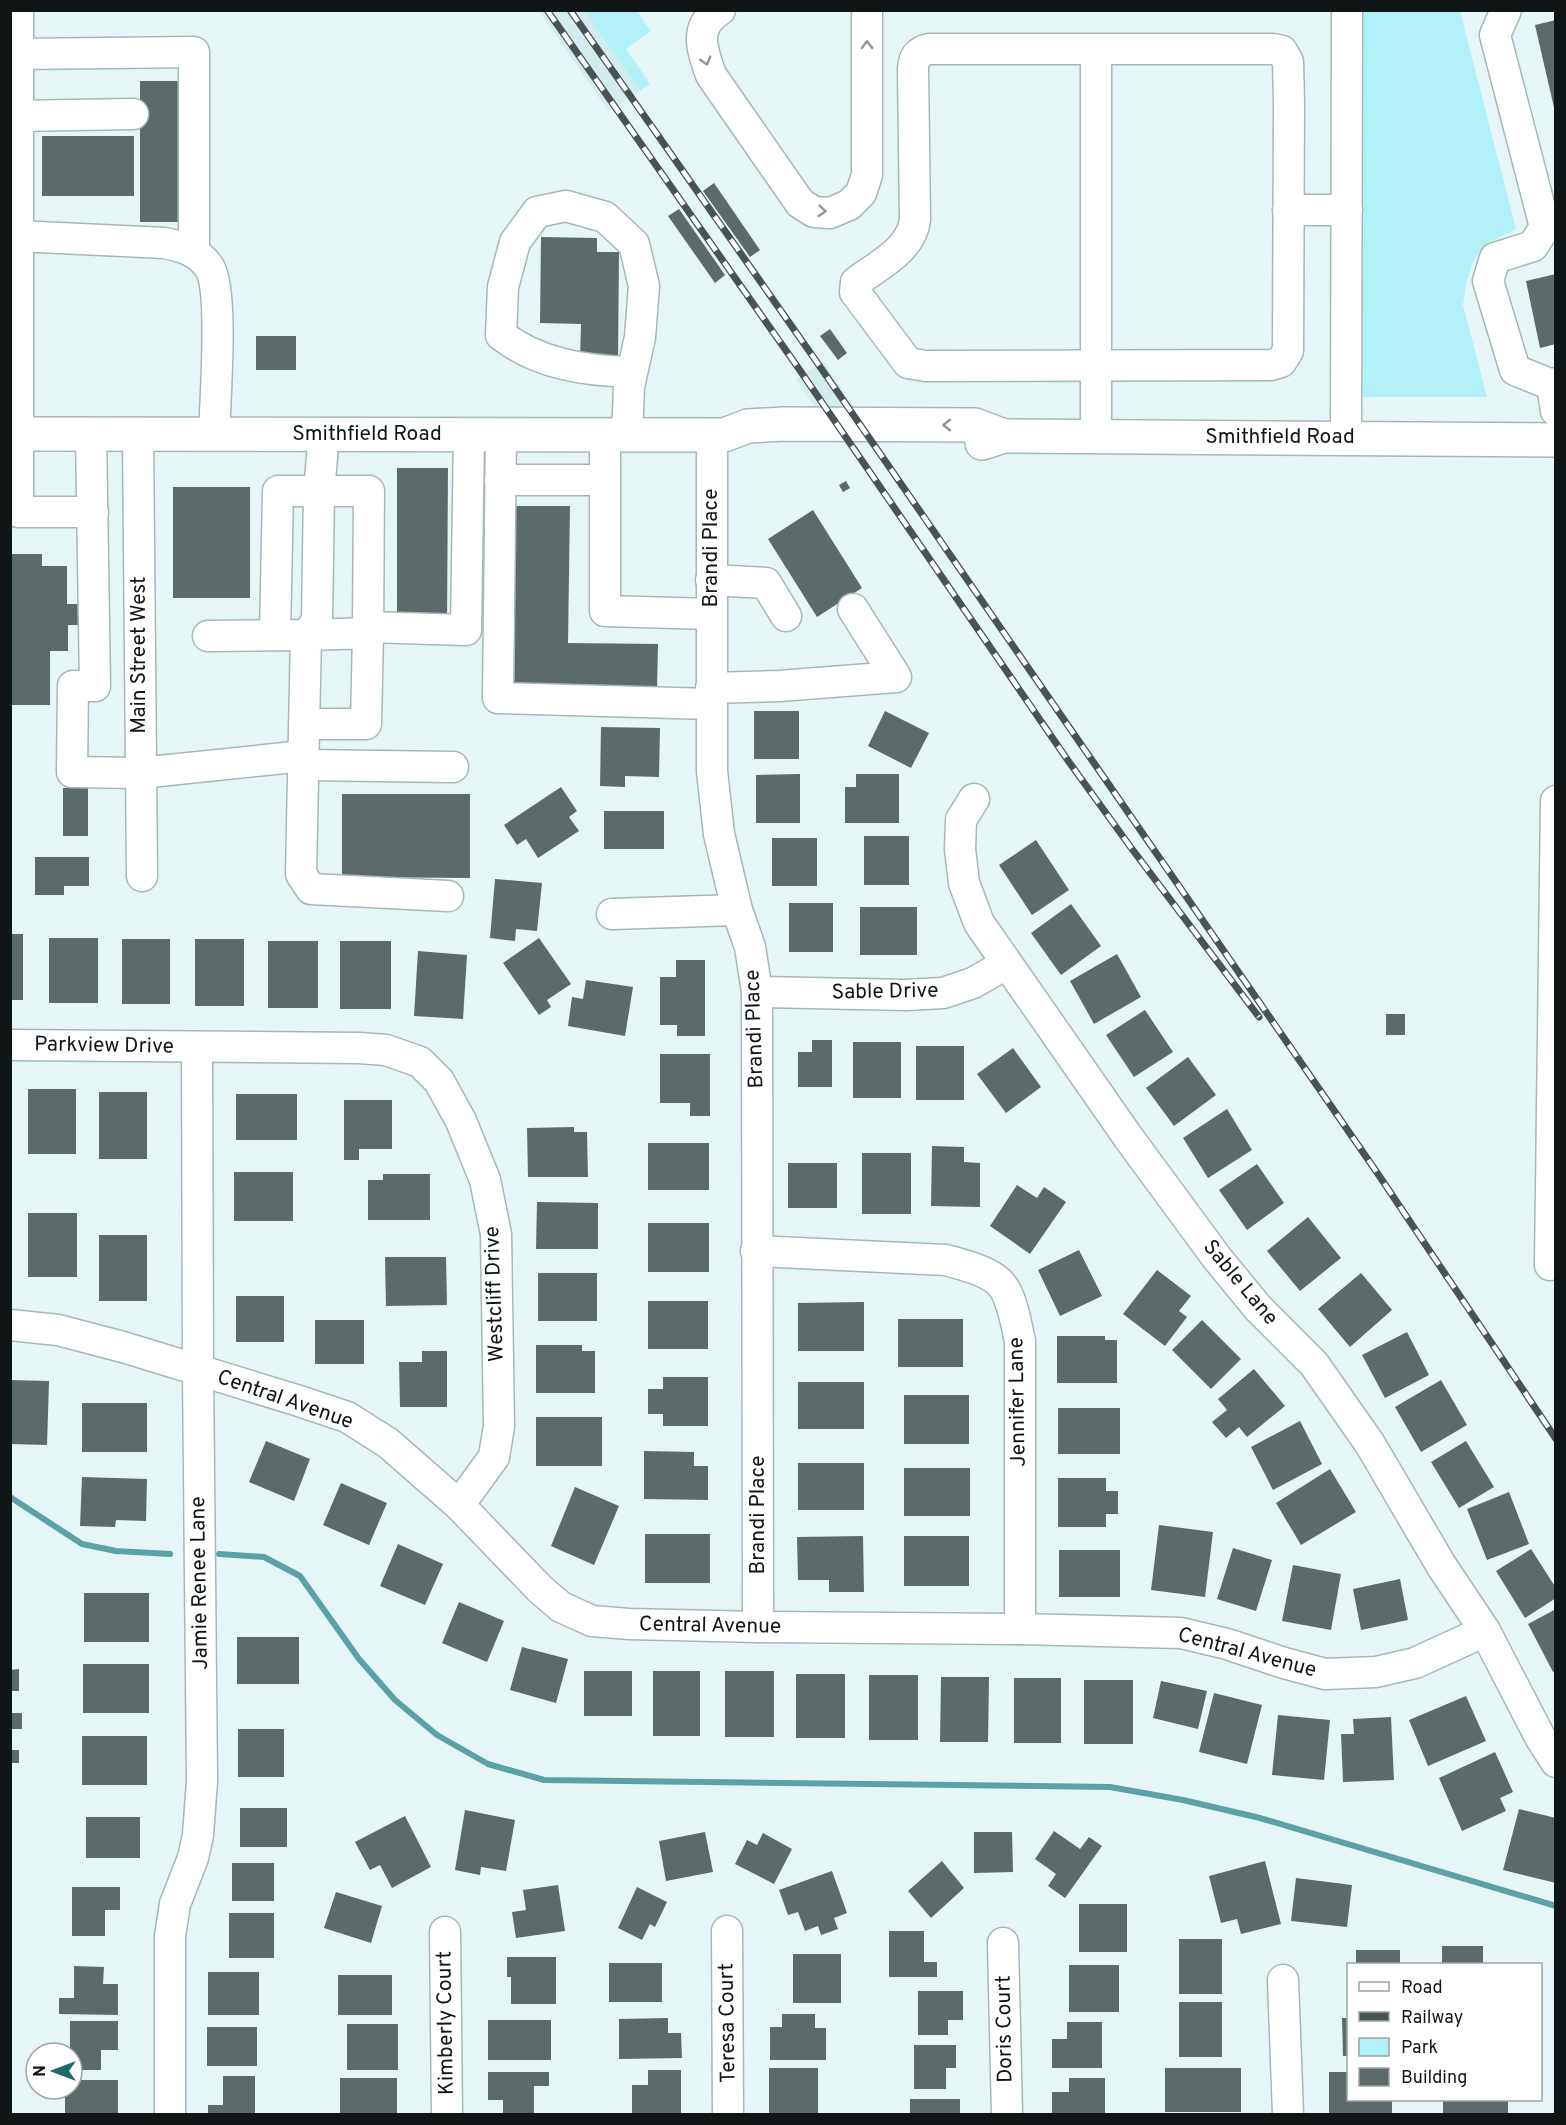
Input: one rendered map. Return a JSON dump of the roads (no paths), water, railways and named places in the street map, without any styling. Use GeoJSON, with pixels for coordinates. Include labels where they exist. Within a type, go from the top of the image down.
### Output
{"type":"FeatureCollection","features":[{"type":"Feature","properties":{"kind":"main road","name":"Smithfield Road"},"geometry":{"type":"LineString","coordinates":[[14,434],[718,435],[745,445],[930,448],[969,447],[1004,436],[1556,440]]}},
{"type":"Feature","properties":{"kind":"street"},"geometry":{"type":"LineString","coordinates":[[18,10],[14,434],[18,512],[93,512]]}},
{"type":"Feature","properties":{"kind":"street"},"geometry":{"type":"LineString","coordinates":[[720,10],[709,17],[702,37],[704,56],[711,75],[800,203],[814,212],[830,213],[849,206],[861,193],[867,175],[867,10]]}},
{"type":"Feature","properties":{"kind":"street"},"geometry":{"type":"LineString","coordinates":[[1346,438],[1347,10]]}},
{"type":"Feature","properties":{"kind":"street"},"geometry":{"type":"LineString","coordinates":[[1506,10],[1495,35],[1545,227],[1533,246],[1496,258],[1488,281],[1515,370],[1554,393]]}},
{"type":"Feature","properties":{"kind":"street"},"geometry":{"type":"LineString","coordinates":[[929,49],[1096,50],[1273,49],[1282,51],[1288,62],[1289,77],[1288,351],[1281,362],[1271,365],[1096,367],[916,366],[908,363],[855,292],[856,282],[907,243],[913,232],[915,220],[914,58],[920,51],[929,49]]}},
{"type":"Feature","properties":{"kind":"street"},"geometry":{"type":"LineString","coordinates":[[1096,50],[1096,437]]}},
{"type":"Feature","properties":{"kind":"street"},"geometry":{"type":"LineString","coordinates":[[17,54],[194,52],[194,252]]}},
{"type":"Feature","properties":{"kind":"street"},"geometry":{"type":"LineString","coordinates":[[17,116],[133,114]]}},
{"type":"Feature","properties":{"kind":"street"},"geometry":{"type":"LineString","coordinates":[[632,372],[604,372],[566,365],[517,348],[501,335],[503,287],[515,242],[537,212],[566,206],[605,217],[634,244],[644,286],[640,338],[629,387],[604,480],[604,611],[711,614]]}},
{"type":"Feature","properties":{"kind":"street"},"geometry":{"type":"LineString","coordinates":[[1288,210],[1347,210]]}},
{"type":"Feature","properties":{"kind":"street"},"geometry":{"type":"LineString","coordinates":[[17,236],[165,243],[187,248],[201,256],[211,269],[218,310],[214,434]]}},
{"type":"Feature","properties":{"kind":"street"},"geometry":{"type":"LineString","coordinates":[[91,434],[95,686],[73,686],[72,772],[140,773],[304,761],[453,767]]}},
{"type":"Feature","properties":{"kind":"street","name":"Main Street West"},"geometry":{"type":"LineString","coordinates":[[138,434],[142,876]]}},
{"type":"Feature","properties":{"kind":"street"},"geometry":{"type":"LineString","coordinates":[[324,434],[319,492],[317,621],[306,635],[301,874],[311,889],[448,896]]}},
{"type":"Feature","properties":{"kind":"street"},"geometry":{"type":"LineString","coordinates":[[208,636],[306,635],[368,630],[466,630],[469,435]]}},
{"type":"Feature","properties":{"kind":"street"},"geometry":{"type":"LineString","coordinates":[[501,435],[498,698],[711,696],[779,686],[896,677],[853,609]]}},
{"type":"Feature","properties":{"kind":"street","name":"Brandi Place"},"geometry":{"type":"LineString","coordinates":[[718,435],[711,580],[712,771],[719,834],[737,910],[750,947],[757,992],[758,1628]]}},
{"type":"Feature","properties":{"kind":"street"},"geometry":{"type":"LineString","coordinates":[[500,480],[604,480]]}},
{"type":"Feature","properties":{"kind":"street"},"geometry":{"type":"LineString","coordinates":[[275,635],[278,491],[369,491],[366,724],[305,724]]}},
{"type":"Feature","properties":{"kind":"street"},"geometry":{"type":"LineString","coordinates":[[711,580],[766,583],[786,616]]}},
{"type":"Feature","properties":{"kind":"street","name":"Sable Lane"},"geometry":{"type":"LineString","coordinates":[[974,799],[961,820],[960,849],[964,883],[978,923],[1217,1258],[1258,1308],[1314,1364],[1370,1444],[1442,1565],[1485,1631],[1540,1737],[1556,1762]]}},
{"type":"Feature","properties":{"kind":"street"},"geometry":{"type":"LineString","coordinates":[[1550,1266],[1556,801]]}},
{"type":"Feature","properties":{"kind":"street"},"geometry":{"type":"LineString","coordinates":[[612,914],[737,910]]}},
{"type":"Feature","properties":{"kind":"street","name":"Sable Drive"},"geometry":{"type":"LineString","coordinates":[[757,992],[906,995],[943,993],[973,983],[1006,964]]}},
{"type":"Feature","properties":{"kind":"street","name":"Parkview Drive"},"geometry":{"type":"LineString","coordinates":[[10,1045],[197,1048]]}},
{"type":"Feature","properties":{"kind":"street","name":"Jamie Renee Lane"},"geometry":{"type":"LineString","coordinates":[[170,2115],[170,1936],[175,1904],[193,1858],[198,1835],[202,1781],[197,1048]]}},
{"type":"Feature","properties":{"kind":"street","name":"Westcliff Drive"},"geometry":{"type":"LineString","coordinates":[[197,1048],[386,1050],[420,1062],[439,1081],[461,1121],[485,1180],[496,1234],[499,1426],[494,1457],[459,1505]]}},
{"type":"Feature","properties":{"kind":"street","name":"Jennifer Lane"},"geometry":{"type":"LineString","coordinates":[[756,1251],[946,1260],[976,1269],[1000,1283],[1011,1303],[1020,1341],[1020,1629]]}},
{"type":"Feature","properties":{"kind":"street","name":"Central Avenue"},"geometry":{"type":"LineString","coordinates":[[10,1325],[58,1330],[198,1370],[347,1417],[388,1443],[459,1505],[561,1607],[592,1621],[758,1628],[1020,1629],[1181,1633],[1227,1644],[1325,1674],[1376,1672],[1415,1663],[1485,1631]]}},
{"type":"Feature","properties":{"kind":"street","name":"Teresa Court"},"geometry":{"type":"LineString","coordinates":[[727,1931],[729,2115]]}},
{"type":"Feature","properties":{"kind":"street","name":"Kimberly Court"},"geometry":{"type":"LineString","coordinates":[[445,1932],[447,2115]]}},
{"type":"Feature","properties":{"kind":"street","name":"Doris Court"},"geometry":{"type":"LineString","coordinates":[[1003,1943],[1007,2115]]}},
{"type":"Feature","properties":{"kind":"street"},"geometry":{"type":"LineString","coordinates":[[1283,1980],[1288,2115]]}},
{"type":"Feature","properties":{"kind":"waterway"},"geometry":{"type":"LineString","coordinates":[[10,1497],[82,1544],[116,1551],[170,1554]]}},
{"type":"Feature","properties":{"kind":"waterway"},"geometry":{"type":"LineString","coordinates":[[219,1554],[264,1557],[300,1576],[359,1659],[395,1700],[437,1735],[488,1764],[544,1780],[1110,1787],[1183,1800],[1260,1818],[1556,1906]]}},
{"type":"Feature","properties":{"kind":"railway"},"geometry":{"type":"LineString","coordinates":[[547,10],[799,369],[1069,762],[1259,1017]]}},
{"type":"Feature","properties":{"kind":"railway"},"geometry":{"type":"LineString","coordinates":[[570,10],[814,358],[1378,1174],[1556,1439]]}}]}
